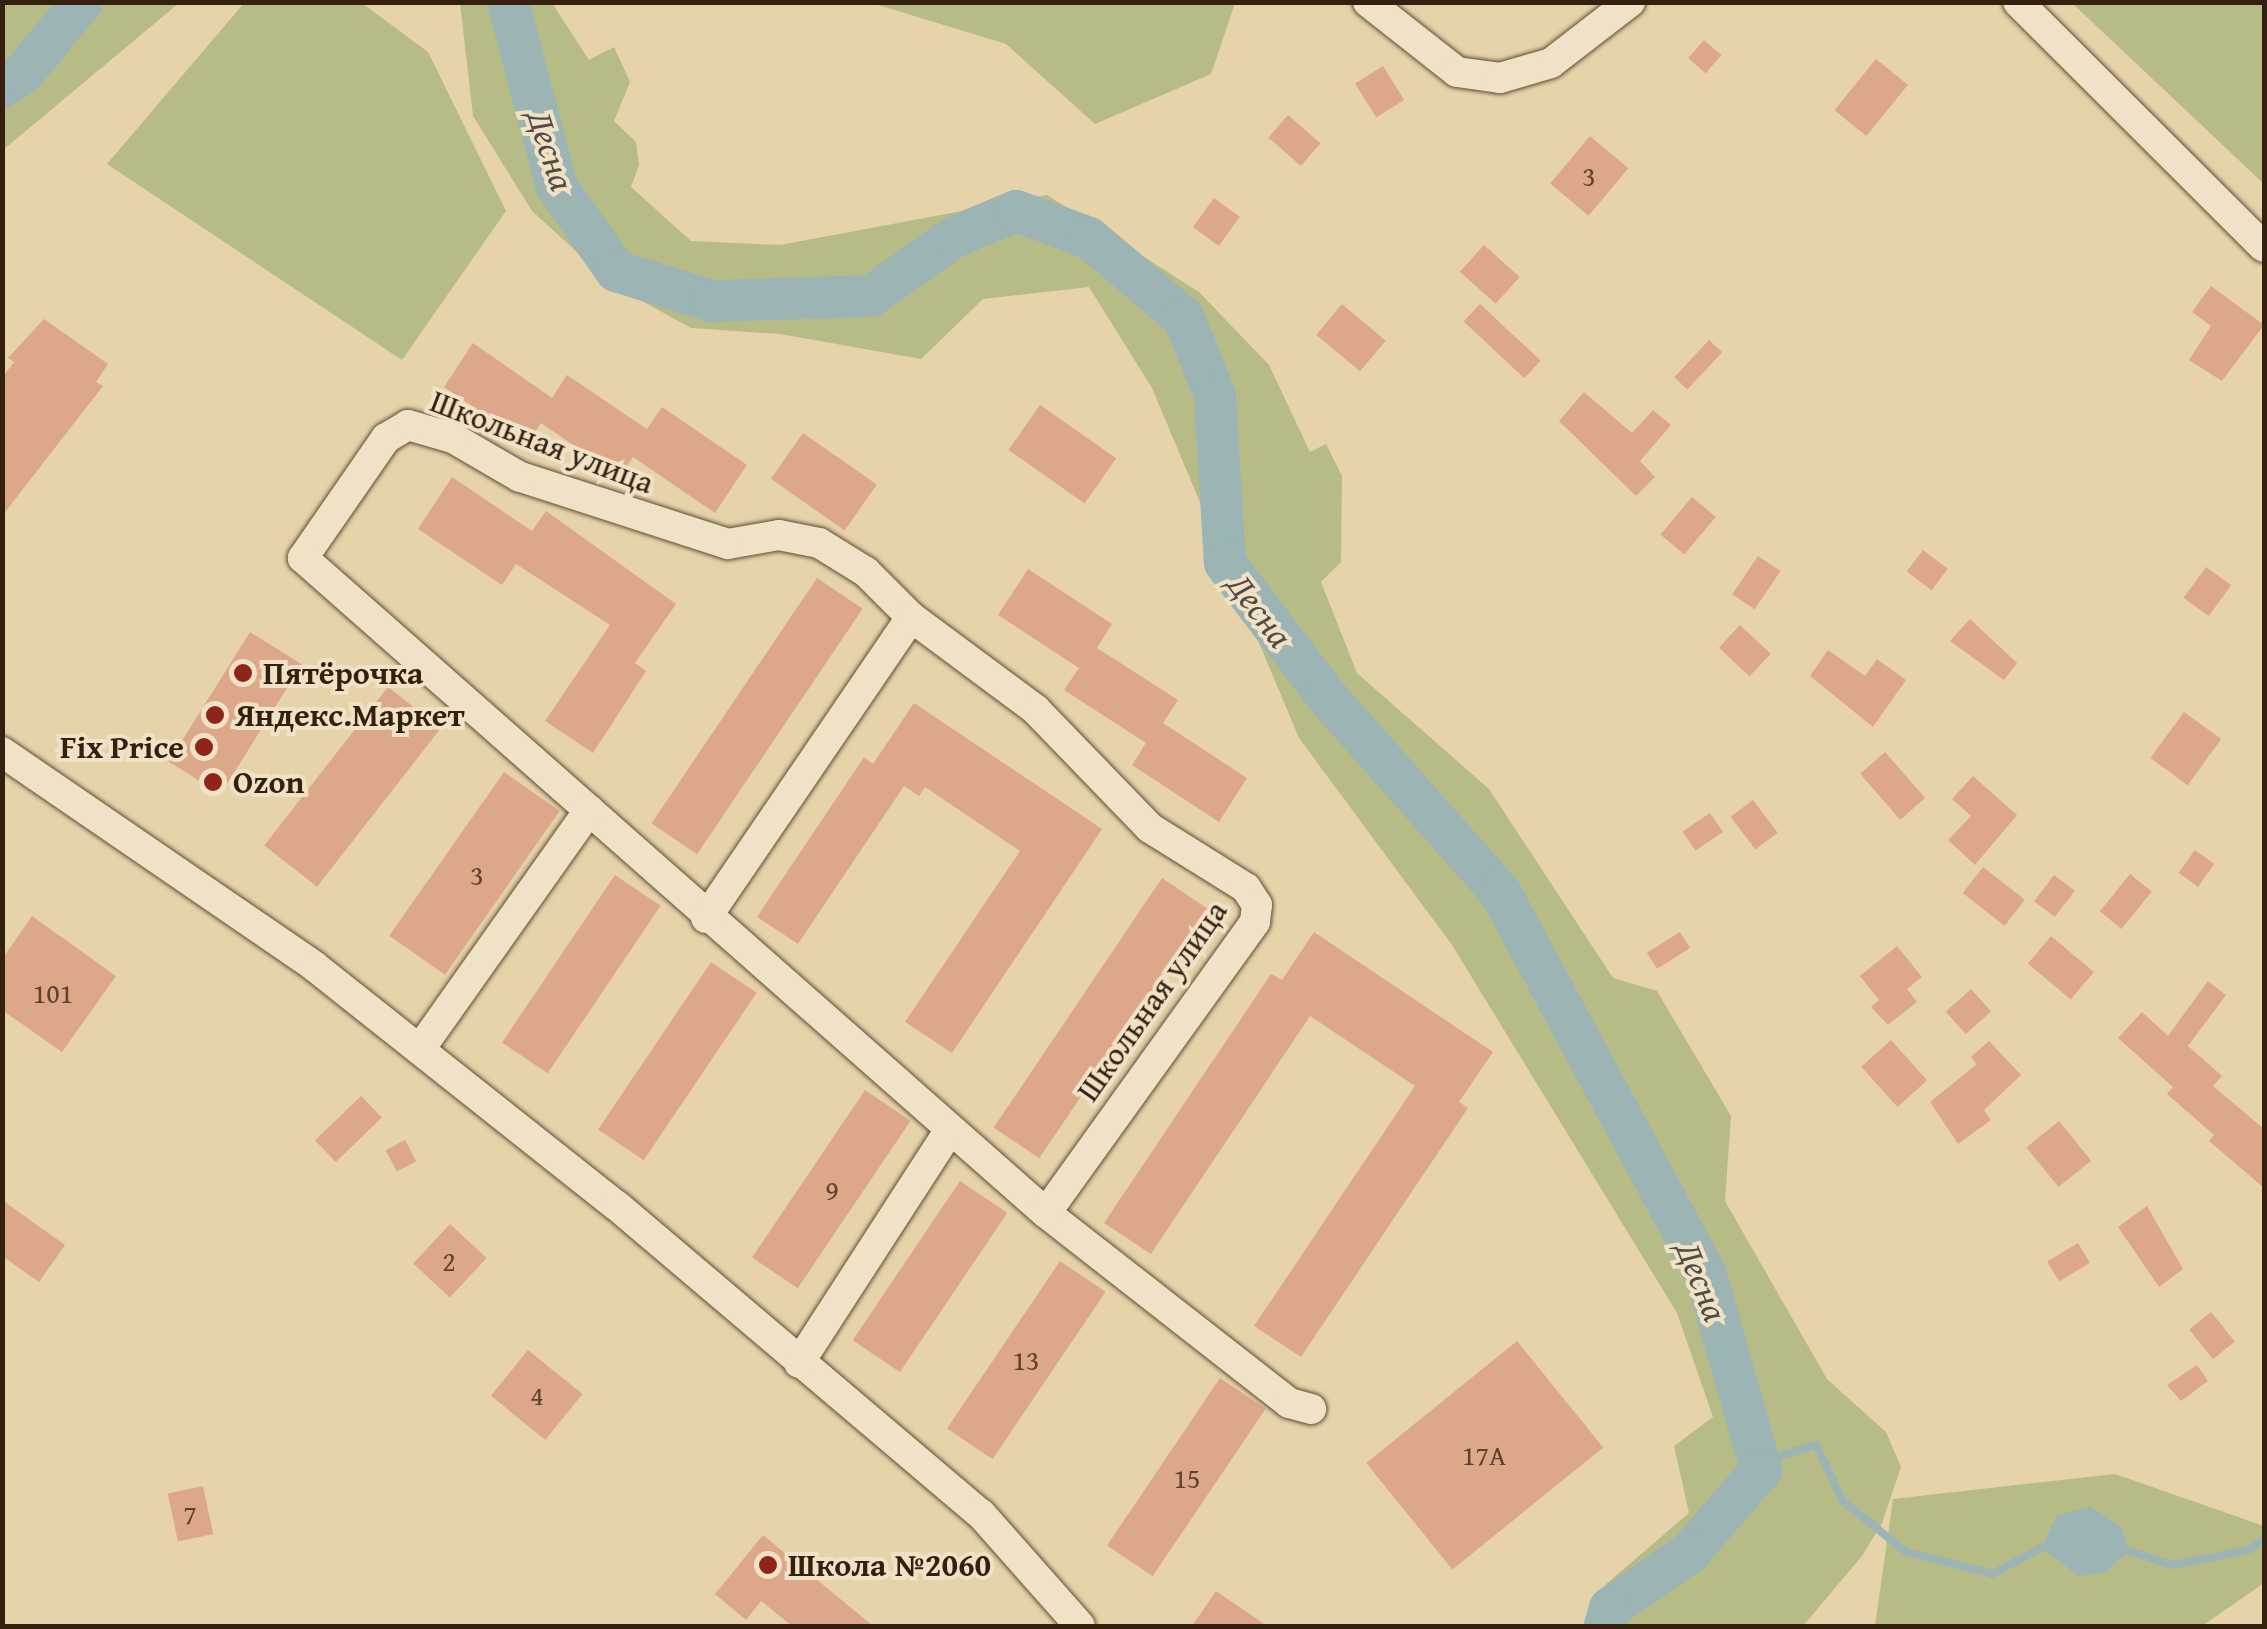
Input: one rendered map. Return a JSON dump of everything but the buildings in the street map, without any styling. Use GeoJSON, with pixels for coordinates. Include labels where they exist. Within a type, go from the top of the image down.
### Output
{"type":"FeatureCollection","features":[{"type":"Feature","properties":{"kind":"street"},"geometry":{"type":"LineString","coordinates":[[1368,2],[1456,72],[1500,78],[1551,63],[1630,2]]}},
{"type":"Feature","properties":{"kind":"street"},"geometry":{"type":"LineString","coordinates":[[2018,2],[2264,247]]}},
{"type":"Feature","properties":{"kind":"street","name":"Школьная улица"},"geometry":{"type":"LineString","coordinates":[[1046,1213],[1254,922],[1257,905],[1246,888],[1150,828],[992,672],[911,617],[858,566],[819,543],[779,535],[728,544],[520,477],[453,438],[408,424],[397,431],[303,558],[706,918],[806,997],[949,1131],[1046,1213],[1289,1402],[1310,1409]]}},
{"type":"Feature","properties":{"kind":"street"},"geometry":{"type":"LineString","coordinates":[[706,918],[911,617]]}},
{"type":"Feature","properties":{"kind":"street"},"geometry":{"type":"LineString","coordinates":[[2,752],[314,966],[616,1205],[982,1514],[1080,1626]]}},
{"type":"Feature","properties":{"kind":"street"},"geometry":{"type":"LineString","coordinates":[[420,1049],[589,810]]}},
{"type":"Feature","properties":{"kind":"street"},"geometry":{"type":"LineString","coordinates":[[799,1363],[949,1131]]}},
{"type":"Feature","properties":{"kind":"green space"},"geometry":{"type":"Polygon","coordinates":[[[3,2],[178,2],[179,3],[3,150],[3,2]]]}},
{"type":"Feature","properties":{"kind":"green space"},"geometry":{"type":"Polygon","coordinates":[[[244,3],[362,3],[428,52],[506,211],[402,360],[107,164],[244,3]]]}},
{"type":"Feature","properties":{"kind":"green space"},"geometry":{"type":"Polygon","coordinates":[[[460,3],[552,3],[589,60],[614,47],[630,82],[614,121],[636,142],[639,165],[631,187],[691,241],[780,245],[1047,195],[1199,292],[1269,365],[1310,452],[1326,444],[1342,476],[1341,562],[1321,582],[1357,673],[1489,789],[1613,978],[1657,991],[1731,1116],[1725,1201],[1827,1379],[1886,1432],[1901,1467],[1882,1523],[1862,1556],[1803,1626],[1583,1626],[1605,1585],[1689,1513],[1674,1446],[1713,1417],[1677,1313],[1452,945],[1299,738],[1152,388],[1089,287],[983,299],[921,359],[780,334],[691,328],[613,285],[532,211],[473,116],[460,3]]]}},
{"type":"Feature","properties":{"kind":"green space"},"geometry":{"type":"Polygon","coordinates":[[[1235,3],[1211,74],[1095,124],[1006,44],[875,4],[1235,3]]]}},
{"type":"Feature","properties":{"kind":"green space"},"geometry":{"type":"Polygon","coordinates":[[[2072,3],[2264,3],[2264,184],[2072,3]]]}},
{"type":"Feature","properties":{"kind":"green space"},"geometry":{"type":"Polygon","coordinates":[[[2115,1474],[2264,1526],[2264,1583],[2202,1626],[1875,1626],[1893,1499],[2115,1474]]]}},
{"type":"Feature","properties":{"kind":"water"},"geometry":{"type":"Polygon","coordinates":[[[2091,1507],[2122,1528],[2129,1551],[2106,1572],[2079,1576],[2041,1548],[2057,1515],[2091,1507]]]}},
{"type":"Feature","properties":{"kind":"waterway","name":"Десна"},"geometry":{"type":"LineString","coordinates":[[2,87],[23,73],[82,2]]}},
{"type":"Feature","properties":{"kind":"waterway","name":"Десна"},"geometry":{"type":"LineString","coordinates":[[508,2],[557,187],[616,271],[712,301],[871,296],[954,237],[1016,211],[1089,238],[1184,318],[1215,396],[1225,563],[1327,697],[1500,892],[1706,1275],[1761,1470],[1689,1553],[1610,1608],[1605,1626]]}},
{"type":"Feature","properties":{"kind":"waterway"},"geometry":{"type":"LineString","coordinates":[[1759,1462],[1816,1445],[1843,1501],[1906,1552],[1992,1574],[2041,1548]]}},
{"type":"Feature","properties":{"kind":"waterway"},"geometry":{"type":"LineString","coordinates":[[2129,1551],[2172,1565],[2248,1550],[2264,1539]]}},
{"type":"Feature","properties":{"kind":"place","name":"Пятёрочка"},"geometry":{"type":"Point","coordinates":[243,673]}},
{"type":"Feature","properties":{"kind":"place","name":"Яндекс.Маркет"},"geometry":{"type":"Point","coordinates":[215,715]}},
{"type":"Feature","properties":{"kind":"place","name":"Fix Price"},"geometry":{"type":"Point","coordinates":[204,747]}},
{"type":"Feature","properties":{"kind":"place","name":"Ozon"},"geometry":{"type":"Point","coordinates":[213,782]}},
{"type":"Feature","properties":{"kind":"place","name":"Школа №2060"},"geometry":{"type":"Point","coordinates":[768,1565]}}]}
